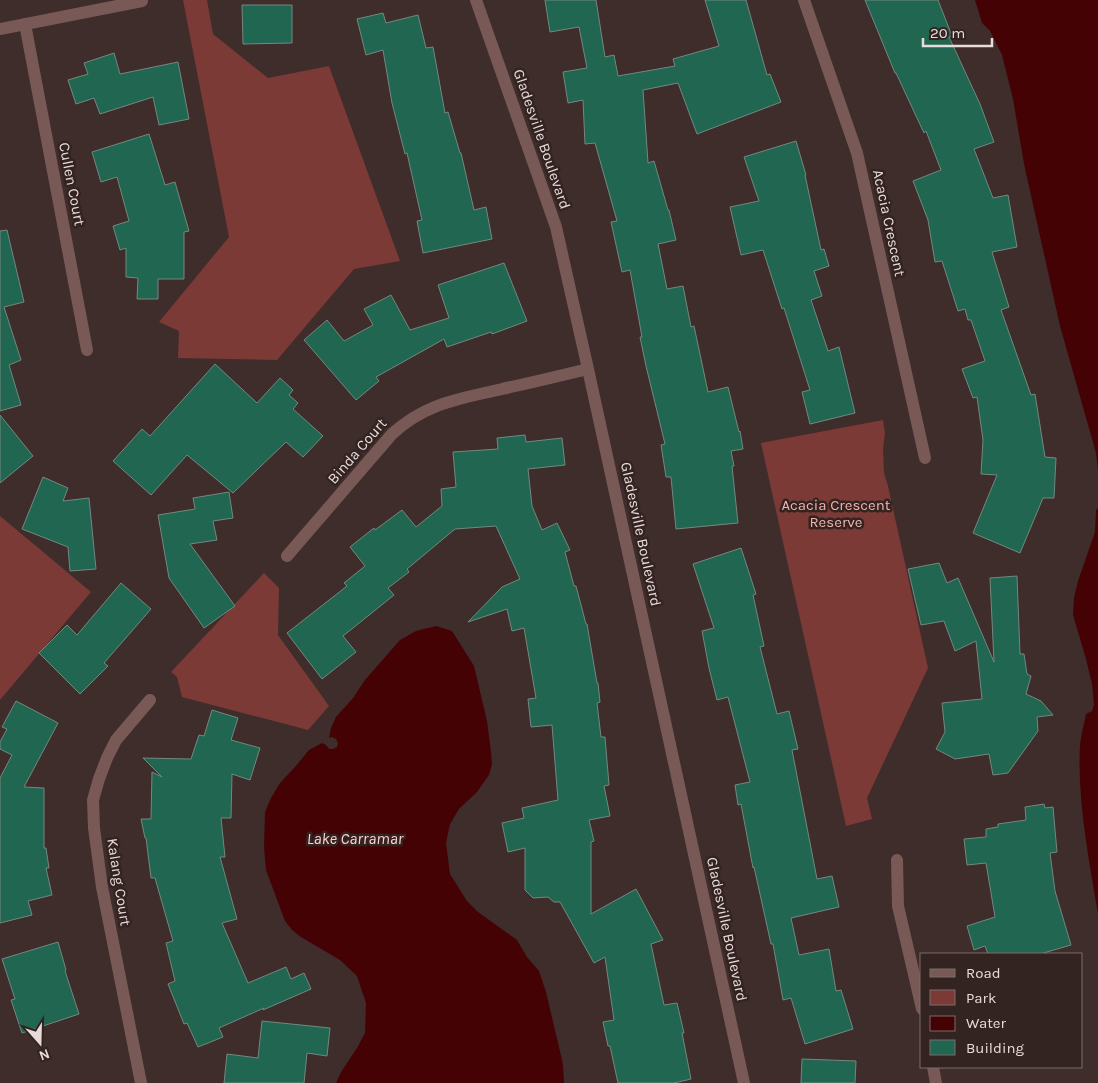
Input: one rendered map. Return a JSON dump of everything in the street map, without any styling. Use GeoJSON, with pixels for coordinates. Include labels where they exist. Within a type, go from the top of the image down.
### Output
{"type":"FeatureCollection","features":[{"type":"Feature","properties":{"kind":"street","name":"Gladesville Boulevard"},"geometry":{"type":"LineString","coordinates":[[476,0],[556,227],[744,1083]]}},
{"type":"Feature","properties":{"kind":"street","name":"Acacia Crescent"},"geometry":{"type":"LineString","coordinates":[[804,0],[857,153],[925,458]]}},
{"type":"Feature","properties":{"kind":"street"},"geometry":{"type":"LineString","coordinates":[[0,30],[142,1]]}},
{"type":"Feature","properties":{"kind":"street","name":"Cullen Court"},"geometry":{"type":"LineString","coordinates":[[25,24],[87,350]]}},
{"type":"Feature","properties":{"kind":"street","name":"Binda Court"},"geometry":{"type":"LineString","coordinates":[[287,556],[392,434],[412,417],[450,402],[588,369]]}},
{"type":"Feature","properties":{"kind":"street","name":"Kalang Court"},"geometry":{"type":"LineString","coordinates":[[142,1083],[102,887],[94,828],[94,800],[99,779],[116,740],[150,700]]}},
{"type":"Feature","properties":{"kind":"street"},"geometry":{"type":"LineString","coordinates":[[897,860],[898,906],[920,1000]]}},
{"type":"Feature","properties":{"kind":"street"},"geometry":{"type":"LineString","coordinates":[[934,1068],[936,1083]]}},
{"type":"Feature","properties":{"kind":"green space"},"geometry":{"type":"Polygon","coordinates":[[[183,0],[207,0],[213,34],[268,78],[329,66],[400,261],[354,269],[277,360],[178,358],[179,331],[159,322],[229,237],[183,0]]]}},
{"type":"Feature","properties":{"kind":"green space","name":"Acacia Crescent Reserve"},"geometry":{"type":"Polygon","coordinates":[[[883,420],[885,433],[883,449],[884,473],[928,668],[867,798],[872,819],[846,826],[761,443],[883,420]]]}},
{"type":"Feature","properties":{"kind":"green space"},"geometry":{"type":"Polygon","coordinates":[[[0,516],[91,592],[0,700],[0,516]]]}},
{"type":"Feature","properties":{"kind":"green space"},"geometry":{"type":"Polygon","coordinates":[[[264,573],[279,588],[278,635],[329,706],[308,730],[182,697],[177,677],[171,672],[264,573]]]}},
{"type":"Feature","properties":{"kind":"water"},"geometry":{"type":"Polygon","coordinates":[[[975,0],[1098,0],[1098,470],[1096,453],[1060,326],[1024,164],[1013,99],[1002,55],[990,31],[982,23],[975,0]]]}},
{"type":"Feature","properties":{"kind":"water"},"geometry":{"type":"Polygon","coordinates":[[[1098,508],[1098,914],[1080,787],[1080,741],[1086,714],[1092,711],[1094,705],[1092,684],[1073,615],[1074,598],[1095,532],[1096,510],[1098,508]]]}},
{"type":"Feature","properties":{"kind":"water","name":"Lake Carramar"},"geometry":{"type":"Polygon","coordinates":[[[436,626],[452,631],[474,666],[487,721],[492,764],[489,775],[477,792],[459,809],[450,824],[446,843],[450,874],[467,901],[478,912],[517,940],[527,957],[539,971],[546,992],[563,1064],[564,1083],[336,1083],[365,1033],[366,1003],[357,976],[340,960],[301,937],[285,921],[266,870],[264,847],[265,812],[280,783],[309,750],[322,743],[329,749],[337,747],[336,739],[329,738],[336,717],[400,640],[416,631],[436,626]]]}},
{"type":"Feature","properties":{"kind":"building"},"geometry":{"type":"Polygon","coordinates":[[[545,0],[596,0],[605,57],[614,55],[618,76],[675,66],[673,59],[719,46],[705,0],[746,0],[767,75],[770,74],[781,102],[697,134],[678,83],[643,90],[648,163],[654,161],[676,240],[658,244],[667,289],[683,286],[691,327],[694,326],[708,392],[728,387],[740,431],[743,449],[731,451],[734,466],[732,466],[738,523],[676,529],[671,477],[666,477],[661,445],[665,444],[640,337],[642,337],[630,270],[622,272],[611,222],[617,221],[595,143],[585,144],[583,100],[568,103],[563,72],[587,68],[579,27],[550,32],[545,0]]]}},
{"type":"Feature","properties":{"kind":"building"},"geometry":{"type":"Polygon","coordinates":[[[865,0],[938,0],[952,36],[949,37],[980,104],[994,142],[974,149],[993,198],[1008,195],[1017,247],[992,252],[1009,307],[1001,310],[1031,395],[1035,394],[1045,457],[1056,458],[1054,498],[1043,498],[1020,553],[973,533],[997,475],[981,474],[983,440],[977,397],[973,398],[962,369],[985,361],[971,320],[968,320],[965,309],[958,311],[942,261],[935,262],[928,220],[913,181],[941,170],[926,131],[924,133],[895,73],[865,0]]]}},
{"type":"Feature","properties":{"kind":"building"},"geometry":{"type":"Polygon","coordinates":[[[242,5],[292,5],[292,43],[243,44],[242,5]]]}},
{"type":"Feature","properties":{"kind":"building"},"geometry":{"type":"Polygon","coordinates":[[[383,13],[386,23],[418,15],[426,48],[433,47],[445,113],[448,112],[461,153],[474,210],[486,207],[492,239],[423,253],[417,221],[422,220],[407,153],[405,154],[392,103],[383,50],[366,55],[357,19],[383,13]]]}},
{"type":"Feature","properties":{"kind":"building"},"geometry":{"type":"Polygon","coordinates":[[[114,53],[120,74],[178,62],[189,119],[159,125],[153,97],[100,114],[94,98],[76,104],[68,80],[88,74],[84,63],[114,53]]]}},
{"type":"Feature","properties":{"kind":"building"},"geometry":{"type":"Polygon","coordinates":[[[149,134],[165,185],[175,182],[189,231],[184,232],[184,279],[158,279],[158,299],[137,299],[138,278],[126,277],[126,248],[120,250],[113,226],[129,221],[117,177],[101,182],[92,152],[149,134]]]}},
{"type":"Feature","properties":{"kind":"building"},"geometry":{"type":"Polygon","coordinates":[[[796,141],[806,175],[821,250],[824,249],[829,266],[814,271],[822,296],[811,300],[828,351],[839,347],[855,413],[810,424],[802,392],[810,390],[763,250],[741,255],[730,207],[759,201],[744,157],[796,141]]]}},
{"type":"Feature","properties":{"kind":"building"},"geometry":{"type":"Polygon","coordinates":[[[7,230],[24,302],[4,307],[21,360],[9,365],[21,405],[0,411],[0,231],[7,230]]]}},
{"type":"Feature","properties":{"kind":"building"},"geometry":{"type":"Polygon","coordinates":[[[504,263],[527,321],[492,334],[491,332],[447,347],[444,339],[376,377],[379,381],[356,400],[304,340],[327,320],[344,341],[373,325],[364,309],[391,295],[410,330],[449,318],[438,285],[504,263]]]}},
{"type":"Feature","properties":{"kind":"building"},"geometry":{"type":"Polygon","coordinates":[[[215,364],[257,403],[280,378],[293,390],[289,395],[298,403],[293,409],[323,436],[303,457],[286,442],[233,493],[187,455],[151,495],[113,461],[142,429],[150,436],[215,364]]]}},
{"type":"Feature","properties":{"kind":"building"},"geometry":{"type":"Polygon","coordinates":[[[0,415],[33,456],[0,483],[0,415]]]}},
{"type":"Feature","properties":{"kind":"building"},"geometry":{"type":"Polygon","coordinates":[[[525,435],[526,442],[562,438],[565,465],[528,469],[532,506],[542,530],[557,523],[570,550],[565,552],[587,624],[598,683],[600,702],[597,703],[601,737],[605,737],[609,785],[604,786],[610,816],[589,820],[594,841],[591,842],[591,914],[636,889],[663,940],[651,944],[664,1005],[677,1003],[691,1079],[674,1083],[618,1083],[603,1022],[614,1020],[605,957],[594,963],[560,902],[554,902],[548,897],[533,898],[525,890],[525,848],[508,852],[502,823],[524,818],[522,808],[558,800],[552,725],[531,727],[528,699],[536,698],[524,628],[512,631],[507,609],[468,622],[502,587],[520,579],[496,526],[455,529],[407,569],[409,572],[388,588],[394,595],[343,636],[356,652],[322,679],[287,633],[347,586],[344,583],[365,566],[350,547],[374,528],[375,530],[402,510],[416,527],[442,506],[441,489],[456,487],[453,452],[498,449],[497,438],[525,435]]]}},
{"type":"Feature","properties":{"kind":"building"},"geometry":{"type":"Polygon","coordinates":[[[43,477],[68,488],[63,501],[89,498],[96,569],[70,571],[68,547],[22,529],[43,477]]]}},
{"type":"Feature","properties":{"kind":"building"},"geometry":{"type":"Polygon","coordinates":[[[229,492],[233,518],[213,521],[217,540],[190,544],[235,606],[204,628],[169,578],[158,515],[195,509],[193,498],[229,492]]]}},
{"type":"Feature","properties":{"kind":"building"},"geometry":{"type":"Polygon","coordinates":[[[741,548],[756,594],[753,595],[764,646],[760,647],[777,714],[789,711],[798,749],[792,750],[817,879],[832,876],[839,907],[791,918],[799,955],[829,949],[836,991],[841,990],[853,1029],[805,1044],[791,998],[783,1000],[773,944],[771,944],[753,868],[741,804],[738,805],[735,785],[750,782],[728,697],[717,700],[702,631],[714,628],[693,564],[741,548]]]}},
{"type":"Feature","properties":{"kind":"building"},"geometry":{"type":"Polygon","coordinates":[[[939,563],[947,583],[958,578],[994,662],[990,578],[1017,576],[1020,654],[1024,654],[1027,674],[1031,676],[1026,694],[1041,701],[1053,715],[1037,717],[1038,731],[1008,773],[993,775],[989,754],[955,759],[936,749],[945,732],[942,703],[982,699],[976,641],[955,651],[944,621],[921,625],[908,569],[939,563]]]}},
{"type":"Feature","properties":{"kind":"building"},"geometry":{"type":"Polygon","coordinates":[[[121,583],[151,609],[104,663],[108,666],[80,694],[39,653],[67,625],[77,635],[121,583]]]}},
{"type":"Feature","properties":{"kind":"building"},"geometry":{"type":"Polygon","coordinates":[[[16,701],[58,723],[24,787],[44,788],[44,848],[46,848],[49,868],[46,868],[52,895],[28,901],[32,915],[0,923],[0,778],[12,755],[0,749],[0,742],[7,729],[2,727],[16,701]]]}},
{"type":"Feature","properties":{"kind":"building"},"geometry":{"type":"Polygon","coordinates":[[[212,710],[238,718],[231,740],[260,748],[250,780],[232,774],[231,818],[221,818],[225,857],[220,857],[237,919],[222,923],[248,983],[286,967],[291,979],[304,973],[311,989],[219,1028],[223,1037],[198,1047],[187,1023],[184,1024],[168,984],[175,981],[166,943],[173,941],[155,878],[151,878],[146,838],[141,819],[151,819],[152,772],[162,777],[143,758],[191,759],[199,735],[204,736],[212,710]]]}},
{"type":"Feature","properties":{"kind":"building"},"geometry":{"type":"Polygon","coordinates":[[[1044,804],[1045,808],[1053,807],[1057,852],[1050,853],[1055,891],[1071,945],[1043,953],[988,953],[985,946],[974,950],[967,926],[995,917],[986,863],[967,865],[964,839],[986,837],[986,829],[998,827],[998,824],[1026,820],[1025,807],[1044,804]]]}},
{"type":"Feature","properties":{"kind":"building"},"geometry":{"type":"Polygon","coordinates":[[[58,942],[79,1014],[22,1033],[11,1000],[15,999],[2,959],[58,942]]]}},
{"type":"Feature","properties":{"kind":"building"},"geometry":{"type":"Polygon","coordinates":[[[262,1021],[330,1028],[327,1056],[307,1053],[304,1083],[224,1083],[227,1054],[258,1058],[262,1021]]]}},
{"type":"Feature","properties":{"kind":"building"},"geometry":{"type":"Polygon","coordinates":[[[802,1059],[856,1061],[855,1083],[801,1083],[802,1059]]]}}]}
